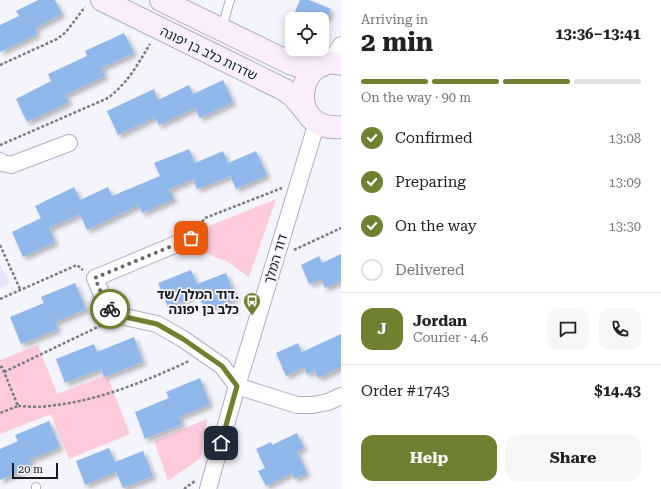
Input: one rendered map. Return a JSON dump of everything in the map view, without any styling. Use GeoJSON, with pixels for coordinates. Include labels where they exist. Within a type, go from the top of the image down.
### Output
{"type":"FeatureCollection","features":[{"type":"Feature","properties":{"kind":"street","name":"שדרות כלב בן יפונה"},"geometry":{"type":"LineString","coordinates":[[161,0],[290,63],[302,67],[330,65]]}},
{"type":"Feature","properties":{"kind":"street","name":"שדרות כלב בן יפונה"},"geometry":{"type":"LineString","coordinates":[[94,3],[160,28],[285,90],[294,97],[313,119]]}},
{"type":"Feature","properties":{"kind":"street"},"geometry":{"type":"LineString","coordinates":[[341,45],[330,65],[310,75],[303,88],[302,98],[304,107],[313,119],[324,126],[333,128],[341,127]]}},
{"type":"Feature","properties":{"kind":"street","name":"דוד המלך"},"geometry":{"type":"LineString","coordinates":[[208,489],[237,386],[299,181],[313,119]]}},
{"type":"Feature","properties":{"kind":"street"},"geometry":{"type":"LineString","coordinates":[[0,161],[2,163],[11,164],[69,143]]}},
{"type":"Feature","properties":{"kind":"street"},"geometry":{"type":"LineString","coordinates":[[191,238],[95,278],[107,307],[116,315],[157,324],[183,339],[222,366],[237,386],[298,405],[313,405],[328,402],[341,396]]}},
{"type":"Feature","properties":{"kind":"lane"},"geometry":{"type":"LineString","coordinates":[[221,30],[230,0]]}},
{"type":"Feature","properties":{"kind":"path"},"geometry":{"type":"LineString","coordinates":[[0,65],[57,39],[66,32],[94,3]]}},
{"type":"Feature","properties":{"kind":"path"},"geometry":{"type":"LineString","coordinates":[[0,145],[106,100],[116,93],[131,74],[160,28]]}},
{"type":"Feature","properties":{"kind":"path"},"geometry":{"type":"LineString","coordinates":[[191,238],[205,218],[299,181]]}},
{"type":"Feature","properties":{"kind":"path"},"geometry":{"type":"LineString","coordinates":[[276,258],[341,228]]}},
{"type":"Feature","properties":{"kind":"path"},"geometry":{"type":"LineString","coordinates":[[0,245],[20,289]]}},
{"type":"Feature","properties":{"kind":"path"},"geometry":{"type":"LineString","coordinates":[[0,299],[77,265],[95,278]]}},
{"type":"Feature","properties":{"kind":"path"},"geometry":{"type":"LineString","coordinates":[[4,372],[120,316]]}},
{"type":"Feature","properties":{"kind":"path"},"geometry":{"type":"LineString","coordinates":[[0,413],[18,406],[47,407],[79,402],[122,390],[162,374],[203,354]]}},
{"type":"Feature","properties":{"kind":"path"},"geometry":{"type":"LineString","coordinates":[[0,367],[2,366],[18,406]]}},
{"type":"Feature","properties":{"kind":"shaded area"},"geometry":{"type":"Polygon","coordinates":[[[276,199],[249,277],[228,262],[199,251],[209,226],[276,199]]]}},
{"type":"Feature","properties":{"kind":"shaded area"},"geometry":{"type":"Polygon","coordinates":[[[0,264],[10,284],[0,288],[0,264]]]}},
{"type":"Feature","properties":{"kind":"shaded area"},"geometry":{"type":"Polygon","coordinates":[[[38,345],[57,394],[107,375],[130,434],[69,459],[51,414],[0,434],[0,360],[38,345]]]}},
{"type":"Feature","properties":{"kind":"shaded area"},"geometry":{"type":"Polygon","coordinates":[[[207,419],[201,458],[168,481],[154,441],[207,419]]]}},
{"type":"Feature","properties":{"kind":"building"},"geometry":{"type":"Polygon","coordinates":[[[38,0],[55,0],[62,14],[35,28],[37,34],[0,52],[0,25],[19,16],[16,11],[38,0]]]}},
{"type":"Feature","properties":{"kind":"building"},"geometry":{"type":"Polygon","coordinates":[[[300,0],[309,0],[331,9],[329,14],[329,12],[295,12],[300,0]]]}},
{"type":"Feature","properties":{"kind":"building"},"geometry":{"type":"Polygon","coordinates":[[[124,33],[134,53],[101,68],[105,76],[65,95],[69,102],[27,122],[16,99],[51,81],[48,74],[87,56],[85,51],[124,33]]]}},
{"type":"Feature","properties":{"kind":"building"},"geometry":{"type":"Polygon","coordinates":[[[223,80],[233,102],[200,118],[195,108],[159,125],[155,117],[118,135],[107,111],[154,89],[158,100],[189,85],[193,94],[223,80]]]}},
{"type":"Feature","properties":{"kind":"building"},"geometry":{"type":"Polygon","coordinates":[[[189,149],[195,163],[223,151],[228,163],[256,151],[267,175],[236,189],[230,176],[197,189],[193,179],[169,189],[174,199],[142,213],[139,205],[87,230],[80,214],[49,228],[55,242],[23,257],[12,232],[41,218],[35,206],[74,187],[80,200],[108,187],[112,196],[160,176],[154,163],[189,149]]]}},
{"type":"Feature","properties":{"kind":"building"},"geometry":{"type":"Polygon","coordinates":[[[341,254],[341,281],[325,288],[321,279],[309,284],[301,265],[319,256],[322,263],[341,254]]]}},
{"type":"Feature","properties":{"kind":"building"},"geometry":{"type":"Polygon","coordinates":[[[191,270],[197,284],[226,273],[236,298],[205,310],[198,294],[168,307],[158,283],[191,270]]]}},
{"type":"Feature","properties":{"kind":"building"},"geometry":{"type":"Polygon","coordinates":[[[75,283],[86,309],[55,322],[58,329],[21,344],[10,317],[44,303],[41,297],[75,283]]]}},
{"type":"Feature","properties":{"kind":"building"},"geometry":{"type":"Polygon","coordinates":[[[341,334],[341,367],[318,378],[315,371],[307,374],[304,367],[286,376],[276,353],[298,343],[302,352],[341,334]]]}},
{"type":"Feature","properties":{"kind":"building"},"geometry":{"type":"Polygon","coordinates":[[[134,337],[143,362],[104,377],[101,369],[65,383],[56,359],[94,344],[97,352],[134,337]]]}},
{"type":"Feature","properties":{"kind":"building"},"geometry":{"type":"Polygon","coordinates":[[[200,378],[210,404],[179,417],[182,424],[145,439],[135,412],[169,398],[166,392],[200,378]]]}},
{"type":"Feature","properties":{"kind":"building"},"geometry":{"type":"Polygon","coordinates":[[[49,421],[60,447],[29,460],[32,467],[0,480],[0,449],[18,441],[15,435],[49,421]]]}},
{"type":"Feature","properties":{"kind":"building"},"geometry":{"type":"Polygon","coordinates":[[[297,433],[304,448],[297,451],[307,473],[295,479],[292,473],[266,486],[258,471],[265,468],[256,449],[271,442],[272,445],[297,433]]]}},
{"type":"Feature","properties":{"kind":"building"},"geometry":{"type":"Polygon","coordinates":[[[109,448],[115,462],[143,451],[153,476],[123,488],[116,472],[85,485],[76,461],[109,448]]]}},
{"type":"Feature","properties":{"kind":"way so far"},"geometry":{"type":"LineString","coordinates":[[110,309],[107,307],[95,278],[191,238]]}},
{"type":"Feature","properties":{"kind":"place","name":"דוד המלך/שד. כלב בן יפונה"},"geometry":{"type":"Point","coordinates":[252,316]}},
{"type":"Feature","properties":{"kind":"route"},"geometry":{"type":"LineString","coordinates":[[110,309],[116,315],[157,324],[183,339],[222,366],[237,386],[221,443]]}}]}
